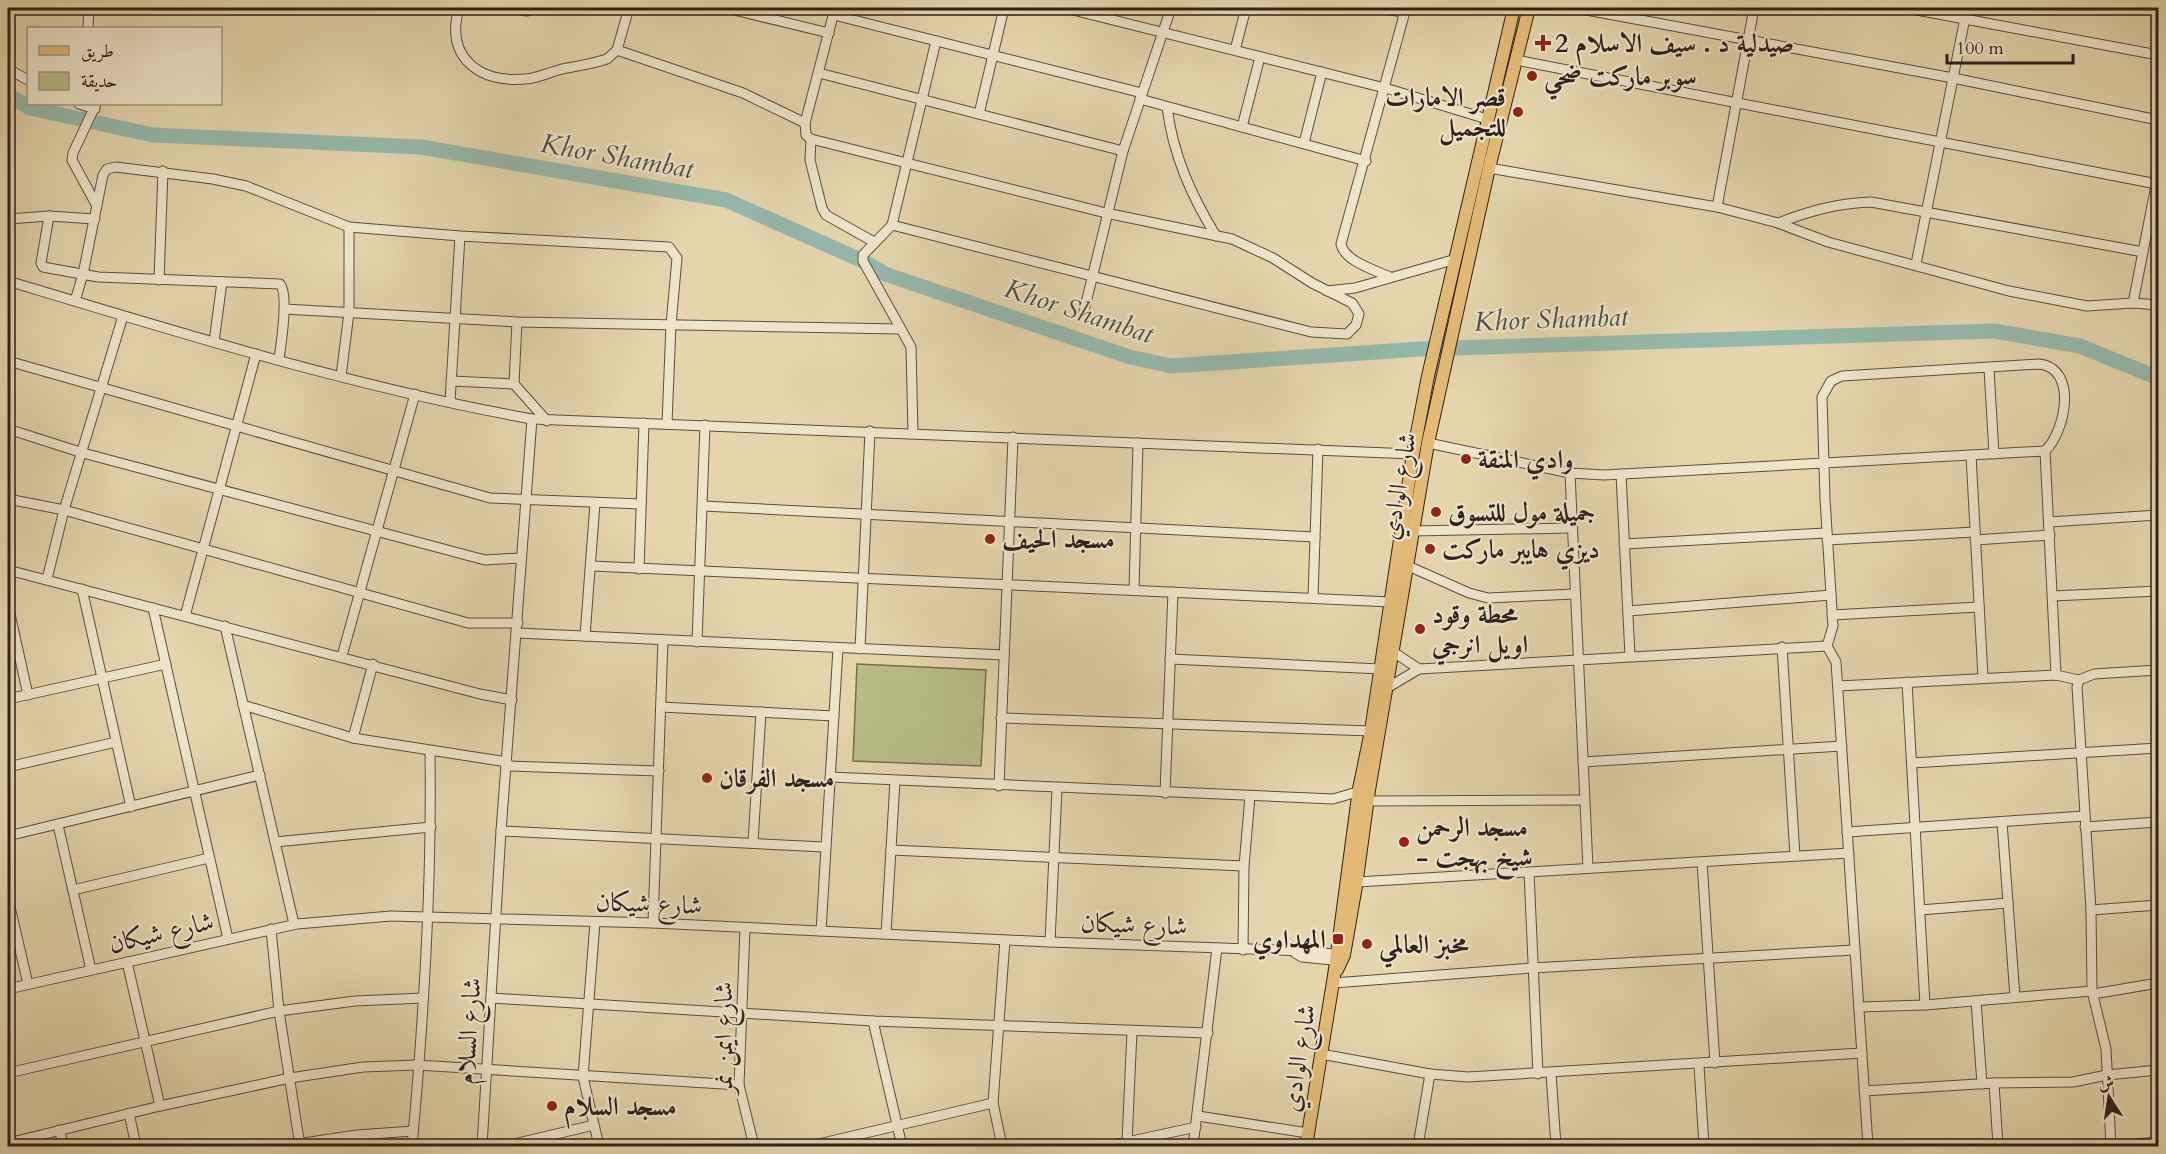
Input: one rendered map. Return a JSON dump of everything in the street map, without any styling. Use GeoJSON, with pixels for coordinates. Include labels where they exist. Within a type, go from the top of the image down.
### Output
{"type":"FeatureCollection","features":[{"type":"Feature","properties":{"kind":"main road","name":"شارع الوادي"},"geometry":{"type":"LineString","coordinates":[[1339,958],[1365,793],[1388,688],[1406,565],[1441,377],[1456,259],[1487,119],[1515,8]]}},
{"type":"Feature","properties":{"kind":"main road","name":"شارع الوادي"},"geometry":{"type":"LineString","coordinates":[[1306,1146],[1334,979],[1357,882],[1371,731],[1413,454],[1428,376],[1446,328],[1529,8]]}},
{"type":"Feature","properties":{"kind":"street"},"geometry":{"type":"LineString","coordinates":[[88,27],[89,8]]}},
{"type":"Feature","properties":{"kind":"street"},"geometry":{"type":"LineString","coordinates":[[459,8],[455,25],[458,51],[482,71],[496,76],[526,79],[607,59],[616,50],[629,8]]}},
{"type":"Feature","properties":{"kind":"street"},"geometry":{"type":"LineString","coordinates":[[513,8],[527,12],[533,8]]}},
{"type":"Feature","properties":{"kind":"street"},"geometry":{"type":"LineString","coordinates":[[726,8],[829,33]]}},
{"type":"Feature","properties":{"kind":"street"},"geometry":{"type":"LineString","coordinates":[[979,114],[1004,8]]}},
{"type":"Feature","properties":{"kind":"street"},"geometry":{"type":"LineString","coordinates":[[1065,8],[1385,88],[1487,119]]}},
{"type":"Feature","properties":{"kind":"street"},"geometry":{"type":"LineString","coordinates":[[1084,311],[1091,274],[1123,151],[1171,8]]}},
{"type":"Feature","properties":{"kind":"street"},"geometry":{"type":"LineString","coordinates":[[1235,50],[1246,8]]}},
{"type":"Feature","properties":{"kind":"street"},"geometry":{"type":"LineString","coordinates":[[1382,8],[1405,10],[1366,160],[1341,244],[1342,250],[1348,256],[1389,277]]}},
{"type":"Feature","properties":{"kind":"street"},"geometry":{"type":"LineString","coordinates":[[1576,8],[1953,78],[2158,120]]}},
{"type":"Feature","properties":{"kind":"street"},"geometry":{"type":"LineString","coordinates":[[1717,207],[1754,8]]}},
{"type":"Feature","properties":{"kind":"street"},"geometry":{"type":"LineString","coordinates":[[1906,8],[2158,55]]}},
{"type":"Feature","properties":{"kind":"street"},"geometry":{"type":"LineString","coordinates":[[1917,264],[1967,8]]}},
{"type":"Feature","properties":{"kind":"street"},"geometry":{"type":"LineString","coordinates":[[892,225],[1311,332],[1347,334],[1356,325],[1359,314],[1353,303],[1327,291],[1252,247],[1216,236],[1106,213],[811,139],[806,135],[805,123],[834,11],[1141,96],[1167,107],[1366,160]]}},
{"type":"Feature","properties":{"kind":"street"},"geometry":{"type":"LineString","coordinates":[[913,433],[911,347],[863,261],[863,255],[892,225],[936,41]]}},
{"type":"Feature","properties":{"kind":"street"},"geometry":{"type":"LineString","coordinates":[[616,50],[743,93],[805,123]]}},
{"type":"Feature","properties":{"kind":"street"},"geometry":{"type":"LineString","coordinates":[[1242,127],[1260,57]]}},
{"type":"Feature","properties":{"kind":"street"},"geometry":{"type":"LineString","coordinates":[[1516,60],[1941,142],[2158,179],[2156,204],[2143,252],[2133,303]]}},
{"type":"Feature","properties":{"kind":"street"},"geometry":{"type":"LineString","coordinates":[[8,69],[27,79]]}},
{"type":"Feature","properties":{"kind":"street"},"geometry":{"type":"LineString","coordinates":[[1304,143],[1322,72]]}},
{"type":"Feature","properties":{"kind":"street"},"geometry":{"type":"LineString","coordinates":[[819,73],[1123,151]]}},
{"type":"Feature","properties":{"kind":"street"},"geometry":{"type":"LineString","coordinates":[[95,106],[73,153],[72,160],[98,206]]}},
{"type":"Feature","properties":{"kind":"street"},"geometry":{"type":"LineString","coordinates":[[1167,107],[1171,136],[1187,185],[1216,236]]}},
{"type":"Feature","properties":{"kind":"street"},"geometry":{"type":"LineString","coordinates":[[811,139],[810,160],[822,208],[826,215],[874,242]]}},
{"type":"Feature","properties":{"kind":"street"},"geometry":{"type":"LineString","coordinates":[[75,301],[83,274],[103,175],[107,169],[116,166],[163,171],[246,186],[349,227],[460,236],[669,247],[677,258],[671,325],[668,423]]}},
{"type":"Feature","properties":{"kind":"street"},"geometry":{"type":"LineString","coordinates":[[1489,168],[1717,207],[1778,223],[1828,242],[1917,264],[2009,291],[2087,306],[2133,303],[2158,305]]}},
{"type":"Feature","properties":{"kind":"street"},"geometry":{"type":"LineString","coordinates":[[159,280],[163,171]]}},
{"type":"Feature","properties":{"kind":"street"},"geometry":{"type":"LineString","coordinates":[[1778,223],[1817,208],[1846,202],[1871,202],[2143,252]]}},
{"type":"Feature","properties":{"kind":"street"},"geometry":{"type":"LineString","coordinates":[[8,219],[49,216],[95,219]]}},
{"type":"Feature","properties":{"kind":"street"},"geometry":{"type":"LineString","coordinates":[[49,216],[42,266],[83,274],[159,280],[280,284],[284,291],[284,309],[279,359]]}},
{"type":"Feature","properties":{"kind":"street"},"geometry":{"type":"LineString","coordinates":[[341,376],[349,313],[349,227]]}},
{"type":"Feature","properties":{"kind":"street"},"geometry":{"type":"LineString","coordinates":[[450,402],[460,236]]}},
{"type":"Feature","properties":{"kind":"street"},"geometry":{"type":"LineString","coordinates":[[1327,291],[1355,288],[1389,277],[1434,268],[1456,259]]}},
{"type":"Feature","properties":{"kind":"street"},"geometry":{"type":"LineString","coordinates":[[8,281],[256,354],[415,394],[532,420],[668,423],[1413,454]]}},
{"type":"Feature","properties":{"kind":"street"},"geometry":{"type":"LineString","coordinates":[[214,342],[222,282]]}},
{"type":"Feature","properties":{"kind":"street"},"geometry":{"type":"LineString","coordinates":[[284,309],[517,322],[900,329]]}},
{"type":"Feature","properties":{"kind":"street"},"geometry":{"type":"LineString","coordinates":[[47,579],[64,510],[123,316]]}},
{"type":"Feature","properties":{"kind":"street"},"geometry":{"type":"LineString","coordinates":[[517,322],[514,384],[547,421]]}},
{"type":"Feature","properties":{"kind":"street"},"geometry":{"type":"LineString","coordinates":[[185,616],[256,354]]}},
{"type":"Feature","properties":{"kind":"street"},"geometry":{"type":"LineString","coordinates":[[8,361],[102,390],[490,498],[641,504]]}},
{"type":"Feature","properties":{"kind":"street"},"geometry":{"type":"LineString","coordinates":[[1428,443],[1570,473],[1621,474],[1823,464],[2045,451],[2055,442],[2063,414],[2062,378],[2057,370],[2049,365],[2039,364],[1989,369],[1842,376],[1830,381],[1822,397],[1823,464],[1833,626],[1827,646]]}},
{"type":"Feature","properties":{"kind":"street"},"geometry":{"type":"LineString","coordinates":[[1989,369],[1994,454]]}},
{"type":"Feature","properties":{"kind":"street"},"geometry":{"type":"LineString","coordinates":[[451,381],[514,384]]}},
{"type":"Feature","properties":{"kind":"street"},"geometry":{"type":"LineString","coordinates":[[342,656],[415,394]]}},
{"type":"Feature","properties":{"kind":"street","name":"شارع السلام"},"geometry":{"type":"LineString","coordinates":[[482,1146],[501,831],[532,420]]}},
{"type":"Feature","properties":{"kind":"street"},"geometry":{"type":"LineString","coordinates":[[639,569],[644,423]]}},
{"type":"Feature","properties":{"kind":"street"},"geometry":{"type":"LineString","coordinates":[[697,642],[705,425]]}},
{"type":"Feature","properties":{"kind":"street"},"geometry":{"type":"LineString","coordinates":[[8,429],[83,453],[485,560],[521,558]]}},
{"type":"Feature","properties":{"kind":"street"},"geometry":{"type":"LineString","coordinates":[[860,649],[868,516],[870,431]]}},
{"type":"Feature","properties":{"kind":"street"},"geometry":{"type":"LineString","coordinates":[[999,786],[1013,437]]}},
{"type":"Feature","properties":{"kind":"street"},"geometry":{"type":"LineString","coordinates":[[1134,590],[1138,443]]}},
{"type":"Feature","properties":{"kind":"street"},"geometry":{"type":"LineString","coordinates":[[1313,597],[1318,449]]}},
{"type":"Feature","properties":{"kind":"street"},"geometry":{"type":"LineString","coordinates":[[2045,451],[2056,675]]}},
{"type":"Feature","properties":{"kind":"street"},"geometry":{"type":"LineString","coordinates":[[1971,455],[1983,677]]}},
{"type":"Feature","properties":{"kind":"street"},"geometry":{"type":"LineString","coordinates":[[1570,473],[1588,868]]}},
{"type":"Feature","properties":{"kind":"street"},"geometry":{"type":"LineString","coordinates":[[1621,474],[1630,656]]}},
{"type":"Feature","properties":{"kind":"street"},"geometry":{"type":"LineString","coordinates":[[8,499],[64,510],[468,623],[585,636],[1004,655]]}},
{"type":"Feature","properties":{"kind":"street"},"geometry":{"type":"LineString","coordinates":[[585,636],[595,503]]}},
{"type":"Feature","properties":{"kind":"street"},"geometry":{"type":"LineString","coordinates":[[703,506],[1315,537]]}},
{"type":"Feature","properties":{"kind":"street"},"geometry":{"type":"LineString","coordinates":[[2049,522],[2158,515]]}},
{"type":"Feature","properties":{"kind":"street"},"geometry":{"type":"LineString","coordinates":[[1412,531],[1572,528]]}},
{"type":"Feature","properties":{"kind":"street"},"geometry":{"type":"LineString","coordinates":[[1624,544],[1827,536],[2050,535]]}},
{"type":"Feature","properties":{"kind":"street"},"geometry":{"type":"LineString","coordinates":[[1406,565],[1469,593],[1488,598],[1575,594]]}},
{"type":"Feature","properties":{"kind":"street"},"geometry":{"type":"LineString","coordinates":[[591,566],[1391,602]]}},
{"type":"Feature","properties":{"kind":"street"},"geometry":{"type":"LineString","coordinates":[[8,570],[373,664],[480,694],[512,700]]}},
{"type":"Feature","properties":{"kind":"street"},"geometry":{"type":"LineString","coordinates":[[82,589],[131,807]]}},
{"type":"Feature","properties":{"kind":"street"},"geometry":{"type":"LineString","coordinates":[[2053,596],[2158,591]]}},
{"type":"Feature","properties":{"kind":"street"},"geometry":{"type":"LineString","coordinates":[[1165,793],[1173,592]]}},
{"type":"Feature","properties":{"kind":"street"},"geometry":{"type":"LineString","coordinates":[[1628,611],[1831,596]]}},
{"type":"Feature","properties":{"kind":"street"},"geometry":{"type":"LineString","coordinates":[[8,605],[12,642],[28,694]]}},
{"type":"Feature","properties":{"kind":"street"},"geometry":{"type":"LineString","coordinates":[[1832,615],[1979,607]]}},
{"type":"Feature","properties":{"kind":"street"},"geometry":{"type":"LineString","coordinates":[[153,608],[228,939]]}},
{"type":"Feature","properties":{"kind":"street"},"geometry":{"type":"LineString","coordinates":[[225,626],[294,924]]}},
{"type":"Feature","properties":{"kind":"street"},"geometry":{"type":"LineString","coordinates":[[653,923],[663,640]]}},
{"type":"Feature","properties":{"kind":"street"},"geometry":{"type":"LineString","coordinates":[[1388,688],[1419,669],[1827,646]]}},
{"type":"Feature","properties":{"kind":"street"},"geometry":{"type":"LineString","coordinates":[[1827,646],[1835,658],[1838,686],[1868,1146]]}},
{"type":"Feature","properties":{"kind":"street"},"geometry":{"type":"LineString","coordinates":[[1782,647],[1795,856]]}},
{"type":"Feature","properties":{"kind":"street"},"geometry":{"type":"LineString","coordinates":[[821,932],[838,648]]}},
{"type":"Feature","properties":{"kind":"street"},"geometry":{"type":"LineString","coordinates":[[1392,651],[1419,669]]}},
{"type":"Feature","properties":{"kind":"street"},"geometry":{"type":"LineString","coordinates":[[1170,659],[1380,669]]}},
{"type":"Feature","properties":{"kind":"street"},"geometry":{"type":"LineString","coordinates":[[8,699],[166,664]]}},
{"type":"Feature","properties":{"kind":"street"},"geometry":{"type":"LineString","coordinates":[[352,738],[373,664]]}},
{"type":"Feature","properties":{"kind":"street"},"geometry":{"type":"LineString","coordinates":[[1838,686],[2056,675],[2079,680],[2094,674],[2158,670]]}},
{"type":"Feature","properties":{"kind":"street"},"geometry":{"type":"LineString","coordinates":[[2079,680],[2077,687],[2091,910],[2093,993],[2104,1035],[2111,1146],[2158,1142]]}},
{"type":"Feature","properties":{"kind":"street"},"geometry":{"type":"LineString","coordinates":[[1907,682],[1925,1005]]}},
{"type":"Feature","properties":{"kind":"street"},"geometry":{"type":"LineString","coordinates":[[243,705],[352,738],[430,752],[506,764],[659,771]]}},
{"type":"Feature","properties":{"kind":"street"},"geometry":{"type":"LineString","coordinates":[[661,707],[834,716]]}},
{"type":"Feature","properties":{"kind":"street"},"geometry":{"type":"LineString","coordinates":[[753,842],[761,712]]}},
{"type":"Feature","properties":{"kind":"street"},"geometry":{"type":"LineString","coordinates":[[1001,718],[1371,731]]}},
{"type":"Feature","properties":{"kind":"street"},"geometry":{"type":"LineString","coordinates":[[8,767],[116,742]]}},
{"type":"Feature","properties":{"kind":"street"},"geometry":{"type":"LineString","coordinates":[[1583,762],[1842,746]]}},
{"type":"Feature","properties":{"kind":"street"},"geometry":{"type":"LineString","coordinates":[[1912,763],[2158,748]]}},
{"type":"Feature","properties":{"kind":"street"},"geometry":{"type":"LineString","coordinates":[[412,1146],[427,916],[431,827],[430,752]]}},
{"type":"Feature","properties":{"kind":"street"},"geometry":{"type":"LineString","coordinates":[[8,836],[260,775]]}},
{"type":"Feature","properties":{"kind":"street"},"geometry":{"type":"LineString","coordinates":[[830,777],[1333,800],[1365,793],[1584,800]]}},
{"type":"Feature","properties":{"kind":"street"},"geometry":{"type":"LineString","coordinates":[[886,934],[895,781]]}},
{"type":"Feature","properties":{"kind":"street"},"geometry":{"type":"LineString","coordinates":[[1050,942],[1058,789]]}},
{"type":"Feature","properties":{"kind":"street"},"geometry":{"type":"LineString","coordinates":[[1243,950],[1244,866],[1250,796]]}},
{"type":"Feature","properties":{"kind":"street"},"geometry":{"type":"LineString","coordinates":[[1847,832],[2085,816]]}},
{"type":"Feature","properties":{"kind":"street"},"geometry":{"type":"LineString","coordinates":[[2002,822],[2016,997]]}},
{"type":"Feature","properties":{"kind":"street"},"geometry":{"type":"LineString","coordinates":[[2085,826],[2158,822]]}},
{"type":"Feature","properties":{"kind":"street"},"geometry":{"type":"LineString","coordinates":[[58,825],[91,970]]}},
{"type":"Feature","properties":{"kind":"street"},"geometry":{"type":"LineString","coordinates":[[275,842],[431,827]]}},
{"type":"Feature","properties":{"kind":"street"},"geometry":{"type":"LineString","coordinates":[[501,831],[825,847]]}},
{"type":"Feature","properties":{"kind":"street"},"geometry":{"type":"LineString","coordinates":[[891,850],[1244,866]]}},
{"type":"Feature","properties":{"kind":"street"},"geometry":{"type":"LineString","coordinates":[[1357,882],[1849,853]]}},
{"type":"Feature","properties":{"kind":"street"},"geometry":{"type":"LineString","coordinates":[[73,890],[209,858]]}},
{"type":"Feature","properties":{"kind":"street"},"geometry":{"type":"LineString","coordinates":[[1702,862],[1715,1063]]}},
{"type":"Feature","properties":{"kind":"street"},"geometry":{"type":"LineString","coordinates":[[1529,872],[1538,1074]]}},
{"type":"Feature","properties":{"kind":"street"},"geometry":{"type":"LineString","coordinates":[[8,901],[28,984]]}},
{"type":"Feature","properties":{"kind":"street"},"geometry":{"type":"LineString","coordinates":[[1920,910],[2008,903]]}},
{"type":"Feature","properties":{"kind":"street"},"geometry":{"type":"LineString","coordinates":[[2091,910],[2158,905]]}},
{"type":"Feature","properties":{"kind":"street","name":"شارع شيكان"},"geometry":{"type":"LineString","coordinates":[[8,989],[294,924],[350,918],[427,916],[653,923],[1217,948],[1295,953],[1302,957],[1339,958]]}},
{"type":"Feature","properties":{"kind":"street"},"geometry":{"type":"LineString","coordinates":[[595,922],[583,1077],[599,1146]]}},
{"type":"Feature","properties":{"kind":"street","name":"شارع ايمن نمر"},"geometry":{"type":"LineString","coordinates":[[745,928],[740,1085],[753,1146]]}},
{"type":"Feature","properties":{"kind":"street"},"geometry":{"type":"LineString","coordinates":[[271,929],[279,1011],[299,1145]]}},
{"type":"Feature","properties":{"kind":"street"},"geometry":{"type":"LineString","coordinates":[[1002,1146],[993,1103],[1005,940]]}},
{"type":"Feature","properties":{"kind":"street"},"geometry":{"type":"LineString","coordinates":[[1193,1146],[1217,948]]}},
{"type":"Feature","properties":{"kind":"street"},"geometry":{"type":"LineString","coordinates":[[1334,979],[1854,950]]}},
{"type":"Feature","properties":{"kind":"street"},"geometry":{"type":"LineString","coordinates":[[127,962],[160,1106]]}},
{"type":"Feature","properties":{"kind":"street"},"geometry":{"type":"LineString","coordinates":[[1859,1007],[1925,1005],[2093,993],[2158,983]]}},
{"type":"Feature","properties":{"kind":"street"},"geometry":{"type":"LineString","coordinates":[[8,1073],[279,1011],[355,1001],[423,998]]}},
{"type":"Feature","properties":{"kind":"street"},"geometry":{"type":"LineString","coordinates":[[491,998],[873,1022],[1208,1033]]}},
{"type":"Feature","properties":{"kind":"street"},"geometry":{"type":"LineString","coordinates":[[1977,1001],[1982,1084]]}},
{"type":"Feature","properties":{"kind":"street"},"geometry":{"type":"LineString","coordinates":[[873,1022],[902,1146]]}},
{"type":"Feature","properties":{"kind":"street"},"geometry":{"type":"LineString","coordinates":[[1127,1142],[1132,1031]]}},
{"type":"Feature","properties":{"kind":"street"},"geometry":{"type":"LineString","coordinates":[[1322,1054],[1430,1074],[1468,1077],[1699,1065],[1862,1053]]}},
{"type":"Feature","properties":{"kind":"street"},"geometry":{"type":"LineString","coordinates":[[8,1143],[129,1113],[290,1078],[363,1067],[417,1065],[740,1085]]}},
{"type":"Feature","properties":{"kind":"street"},"geometry":{"type":"LineString","coordinates":[[1699,1065],[1704,1146]]}},
{"type":"Feature","properties":{"kind":"street"},"geometry":{"type":"LineString","coordinates":[[1864,1091],[1994,1083],[2073,1082],[2107,1075],[2158,1070]]}},
{"type":"Feature","properties":{"kind":"street"},"geometry":{"type":"LineString","coordinates":[[1551,1073],[1556,1146]]}},
{"type":"Feature","properties":{"kind":"street"},"geometry":{"type":"LineString","coordinates":[[1418,1146],[1430,1074]]}},
{"type":"Feature","properties":{"kind":"street"},"geometry":{"type":"LineString","coordinates":[[1994,1083],[1998,1146]]}},
{"type":"Feature","properties":{"kind":"street"},"geometry":{"type":"LineString","coordinates":[[810,1146],[897,1128],[993,1103]]}},
{"type":"Feature","properties":{"kind":"street"},"geometry":{"type":"LineString","coordinates":[[129,1113],[136,1146]]}},
{"type":"Feature","properties":{"kind":"street"},"geometry":{"type":"LineString","coordinates":[[1198,1116],[1308,1133]]}},
{"type":"Feature","properties":{"kind":"street"},"geometry":{"type":"LineString","coordinates":[[505,1146],[594,1125]]}},
{"type":"Feature","properties":{"kind":"street"},"geometry":{"type":"LineString","coordinates":[[1109,1146],[1196,1127]]}},
{"type":"Feature","properties":{"kind":"street"},"geometry":{"type":"LineString","coordinates":[[59,1130],[64,1146]]}},
{"type":"Feature","properties":{"kind":"street"},"geometry":{"type":"LineString","coordinates":[[283,1146],[413,1131]]}},
{"type":"Feature","properties":{"kind":"green space"},"geometry":{"type":"Polygon","coordinates":[[[857,664],[986,670],[981,766],[853,761],[857,664]]]}},
{"type":"Feature","properties":{"kind":"waterway","name":"Khor Shambat"},"geometry":{"type":"LineString","coordinates":[[8,95],[30,108],[153,135],[421,147],[726,200],[863,261],[885,274],[1130,357],[1171,366],[1421,349],[1994,331],[2080,346],[2158,378]]}},
{"type":"Feature","properties":{"kind":"place","name":"صيدلية د . سيف الاسلام 2"},"geometry":{"type":"Point","coordinates":[1543,43]}},
{"type":"Feature","properties":{"kind":"place","name":"سوبر ماركت ضحي"},"geometry":{"type":"Point","coordinates":[1532,76]}},
{"type":"Feature","properties":{"kind":"place","name":"قصر الامارات للتجميل"},"geometry":{"type":"Point","coordinates":[1518,112]}},
{"type":"Feature","properties":{"kind":"place","name":"وادي المنقة"},"geometry":{"type":"Point","coordinates":[1466,459]}},
{"type":"Feature","properties":{"kind":"place","name":"جميلة مول للتسوق"},"geometry":{"type":"Point","coordinates":[1436,512]}},
{"type":"Feature","properties":{"kind":"place","name":"مسجد الحيف"},"geometry":{"type":"Point","coordinates":[990,539]}},
{"type":"Feature","properties":{"kind":"place","name":"ديزي هايبر ماركت"},"geometry":{"type":"Point","coordinates":[1430,549]}},
{"type":"Feature","properties":{"kind":"place","name":"محطة وقود اويل انرجي"},"geometry":{"type":"Point","coordinates":[1420,629]}},
{"type":"Feature","properties":{"kind":"place","name":"مسجد الفرقان"},"geometry":{"type":"Point","coordinates":[707,778]}},
{"type":"Feature","properties":{"kind":"place","name":"مسجد الرحمن - شيخ بهجت"},"geometry":{"type":"Point","coordinates":[1404,842]}},
{"type":"Feature","properties":{"kind":"place","name":"المهداوي"},"geometry":{"type":"Point","coordinates":[1338,939]}},
{"type":"Feature","properties":{"kind":"place","name":"مخبز العالمي"},"geometry":{"type":"Point","coordinates":[1367,944]}},
{"type":"Feature","properties":{"kind":"place","name":"مسجد السلام"},"geometry":{"type":"Point","coordinates":[552,1106]}}]}
